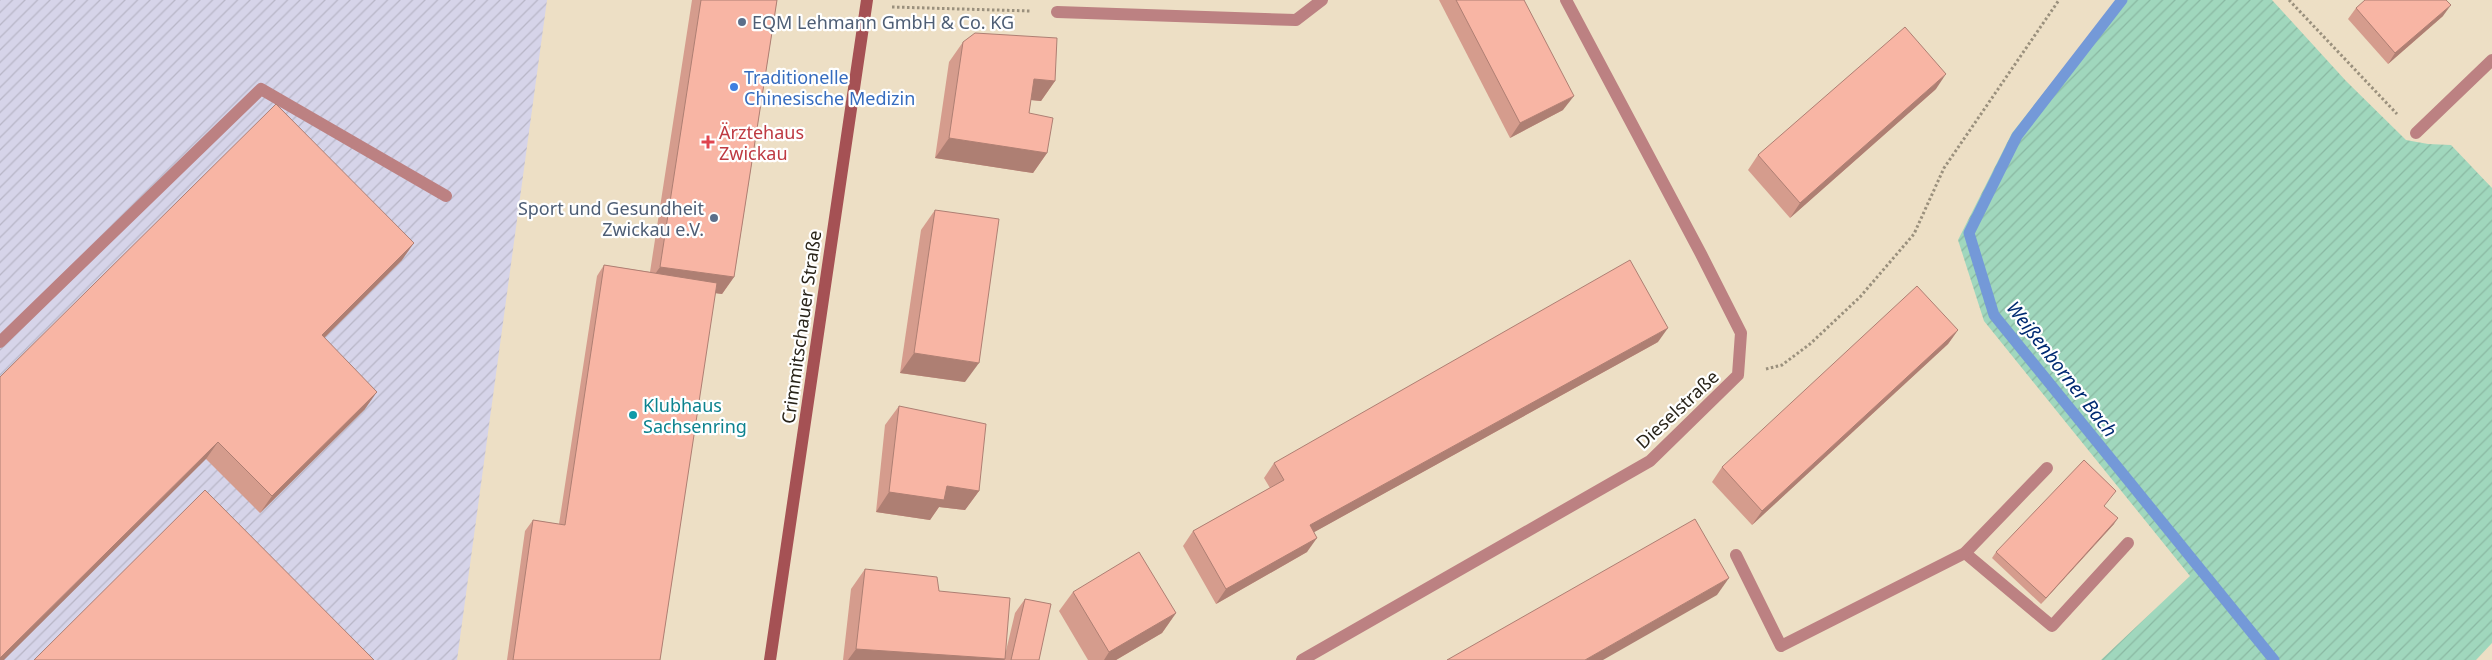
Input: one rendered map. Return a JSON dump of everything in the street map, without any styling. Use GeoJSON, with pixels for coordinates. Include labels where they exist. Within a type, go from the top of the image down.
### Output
{"type":"FeatureCollection","features":[{"type":"Feature","properties":{"kind":"main road","name":"Crimmitschauer Straße"},"geometry":{"type":"LineString","coordinates":[[770,660],[866,3]]}},
{"type":"Feature","properties":{"kind":"street"},"geometry":{"type":"LineString","coordinates":[[1057,12],[1296,20],[1322,0]]}},
{"type":"Feature","properties":{"kind":"street","name":"Dieselstraße"},"geometry":{"type":"LineString","coordinates":[[1302,660],[1650,462],[1738,375],[1740,333],[1684,220],[1566,0]]}},
{"type":"Feature","properties":{"kind":"street"},"geometry":{"type":"LineString","coordinates":[[2416,133],[2492,60]]}},
{"type":"Feature","properties":{"kind":"street"},"geometry":{"type":"LineString","coordinates":[[0,342],[261,89],[446,196]]}},
{"type":"Feature","properties":{"kind":"street"},"geometry":{"type":"LineString","coordinates":[[1736,556],[1780,646],[1965,553],[2047,468]]}},
{"type":"Feature","properties":{"kind":"street"},"geometry":{"type":"LineString","coordinates":[[1965,553],[2052,626],[2128,543]]}},
{"type":"Feature","properties":{"kind":"path"},"geometry":{"type":"LineString","coordinates":[[1738,375],[1782,365],[1810,344],[1860,297],[1914,234],[1944,168],[2059,0]]}},
{"type":"Feature","properties":{"kind":"path"},"geometry":{"type":"LineString","coordinates":[[2289,0],[2416,133]]}},
{"type":"Feature","properties":{"kind":"path"},"geometry":{"type":"LineString","coordinates":[[866,3],[1057,12]]}},
{"type":"Feature","properties":{"kind":"shaded area"},"geometry":{"type":"Polygon","coordinates":[[[0,0],[547,0],[457,660],[0,660],[0,0]]]}},
{"type":"Feature","properties":{"kind":"green space"},"geometry":{"type":"Polygon","coordinates":[[[2117,0],[2272,0],[2346,81],[2406,140],[2428,144],[2451,145],[2492,188],[2492,643],[2476,660],[2101,660],[2190,576],[1984,321],[1958,240],[2012,133],[2117,0]]]}},
{"type":"Feature","properties":{"kind":"building","name":"Ärztehaus Zwickau"},"geometry":{"type":"Polygon","coordinates":[[[701,0],[777,0],[734,277],[660,267],[701,0]]]}},
{"type":"Feature","properties":{"kind":"building"},"geometry":{"type":"Polygon","coordinates":[[[1456,0],[1524,0],[1574,96],[1520,123],[1456,0]]]}},
{"type":"Feature","properties":{"kind":"building"},"geometry":{"type":"Polygon","coordinates":[[[2365,0],[2446,0],[2451,5],[2395,53],[2356,8],[2365,0]]]}},
{"type":"Feature","properties":{"kind":"building"},"geometry":{"type":"Polygon","coordinates":[[[1905,27],[1946,74],[1800,203],[1758,155],[1905,27]]]}},
{"type":"Feature","properties":{"kind":"building"},"geometry":{"type":"Polygon","coordinates":[[[975,33],[1057,38],[1055,81],[1034,79],[1029,113],[1053,118],[1047,153],[949,138],[963,42],[975,33]]]}},
{"type":"Feature","properties":{"kind":"building"},"geometry":{"type":"Polygon","coordinates":[[[276,104],[414,243],[322,335],[377,392],[272,496],[218,442],[0,658],[0,377],[276,104]]]}},
{"type":"Feature","properties":{"kind":"building"},"geometry":{"type":"Polygon","coordinates":[[[935,210],[999,219],[979,363],[914,353],[935,210]]]}},
{"type":"Feature","properties":{"kind":"building"},"geometry":{"type":"Polygon","coordinates":[[[1630,260],[1668,328],[1310,525],[1317,538],[1226,589],[1193,531],[1284,480],[1274,463],[1630,260]]]}},
{"type":"Feature","properties":{"kind":"building","name":"Klubhaus Sachsenring"},"geometry":{"type":"Polygon","coordinates":[[[604,265],[717,283],[660,660],[513,660],[533,520],[565,525],[604,265]]]}},
{"type":"Feature","properties":{"kind":"building"},"geometry":{"type":"Polygon","coordinates":[[[1917,286],[1958,330],[1762,511],[1722,467],[1917,286]]]}},
{"type":"Feature","properties":{"kind":"building"},"geometry":{"type":"Polygon","coordinates":[[[899,406],[986,424],[979,491],[947,486],[944,500],[889,492],[899,406]]]}},
{"type":"Feature","properties":{"kind":"building"},"geometry":{"type":"Polygon","coordinates":[[[2084,460],[2116,491],[2104,506],[2118,518],[2046,598],[1996,552],[2084,460]]]}},
{"type":"Feature","properties":{"kind":"building"},"geometry":{"type":"Polygon","coordinates":[[[205,490],[374,660],[34,660],[205,490]]]}},
{"type":"Feature","properties":{"kind":"building"},"geometry":{"type":"Polygon","coordinates":[[[1695,519],[1729,578],[1585,660],[1447,660],[1695,519]]]}},
{"type":"Feature","properties":{"kind":"building"},"geometry":{"type":"Polygon","coordinates":[[[1139,552],[1176,613],[1109,652],[1073,592],[1139,552]]]}},
{"type":"Feature","properties":{"kind":"building"},"geometry":{"type":"Polygon","coordinates":[[[865,569],[937,577],[939,591],[1010,598],[1005,659],[856,649],[865,569]]]}},
{"type":"Feature","properties":{"kind":"building"},"geometry":{"type":"Polygon","coordinates":[[[1025,599],[1051,604],[1039,660],[1011,660],[1025,599]]]}},
{"type":"Feature","properties":{"kind":"waterway","name":"Weißenborner Bach"},"geometry":{"type":"LineString","coordinates":[[2122,0],[2017,136],[1969,233],[1994,315],[2274,660]]}},
{"type":"Feature","properties":{"kind":"place","name":"EQM Lehmann GmbH & Co. KG"},"geometry":{"type":"Point","coordinates":[742,22]}},
{"type":"Feature","properties":{"kind":"place","name":"Traditionelle Chinesische Medizin"},"geometry":{"type":"Point","coordinates":[734,87]}},
{"type":"Feature","properties":{"kind":"place","name":"Ärztehaus Zwickau"},"geometry":{"type":"Point","coordinates":[708,142]}},
{"type":"Feature","properties":{"kind":"place","name":"Sport und Gesundheit Zwickau e.V."},"geometry":{"type":"Point","coordinates":[714,218]}},
{"type":"Feature","properties":{"kind":"place","name":"Klubhaus Sachsenring"},"geometry":{"type":"Point","coordinates":[633,415]}}]}
